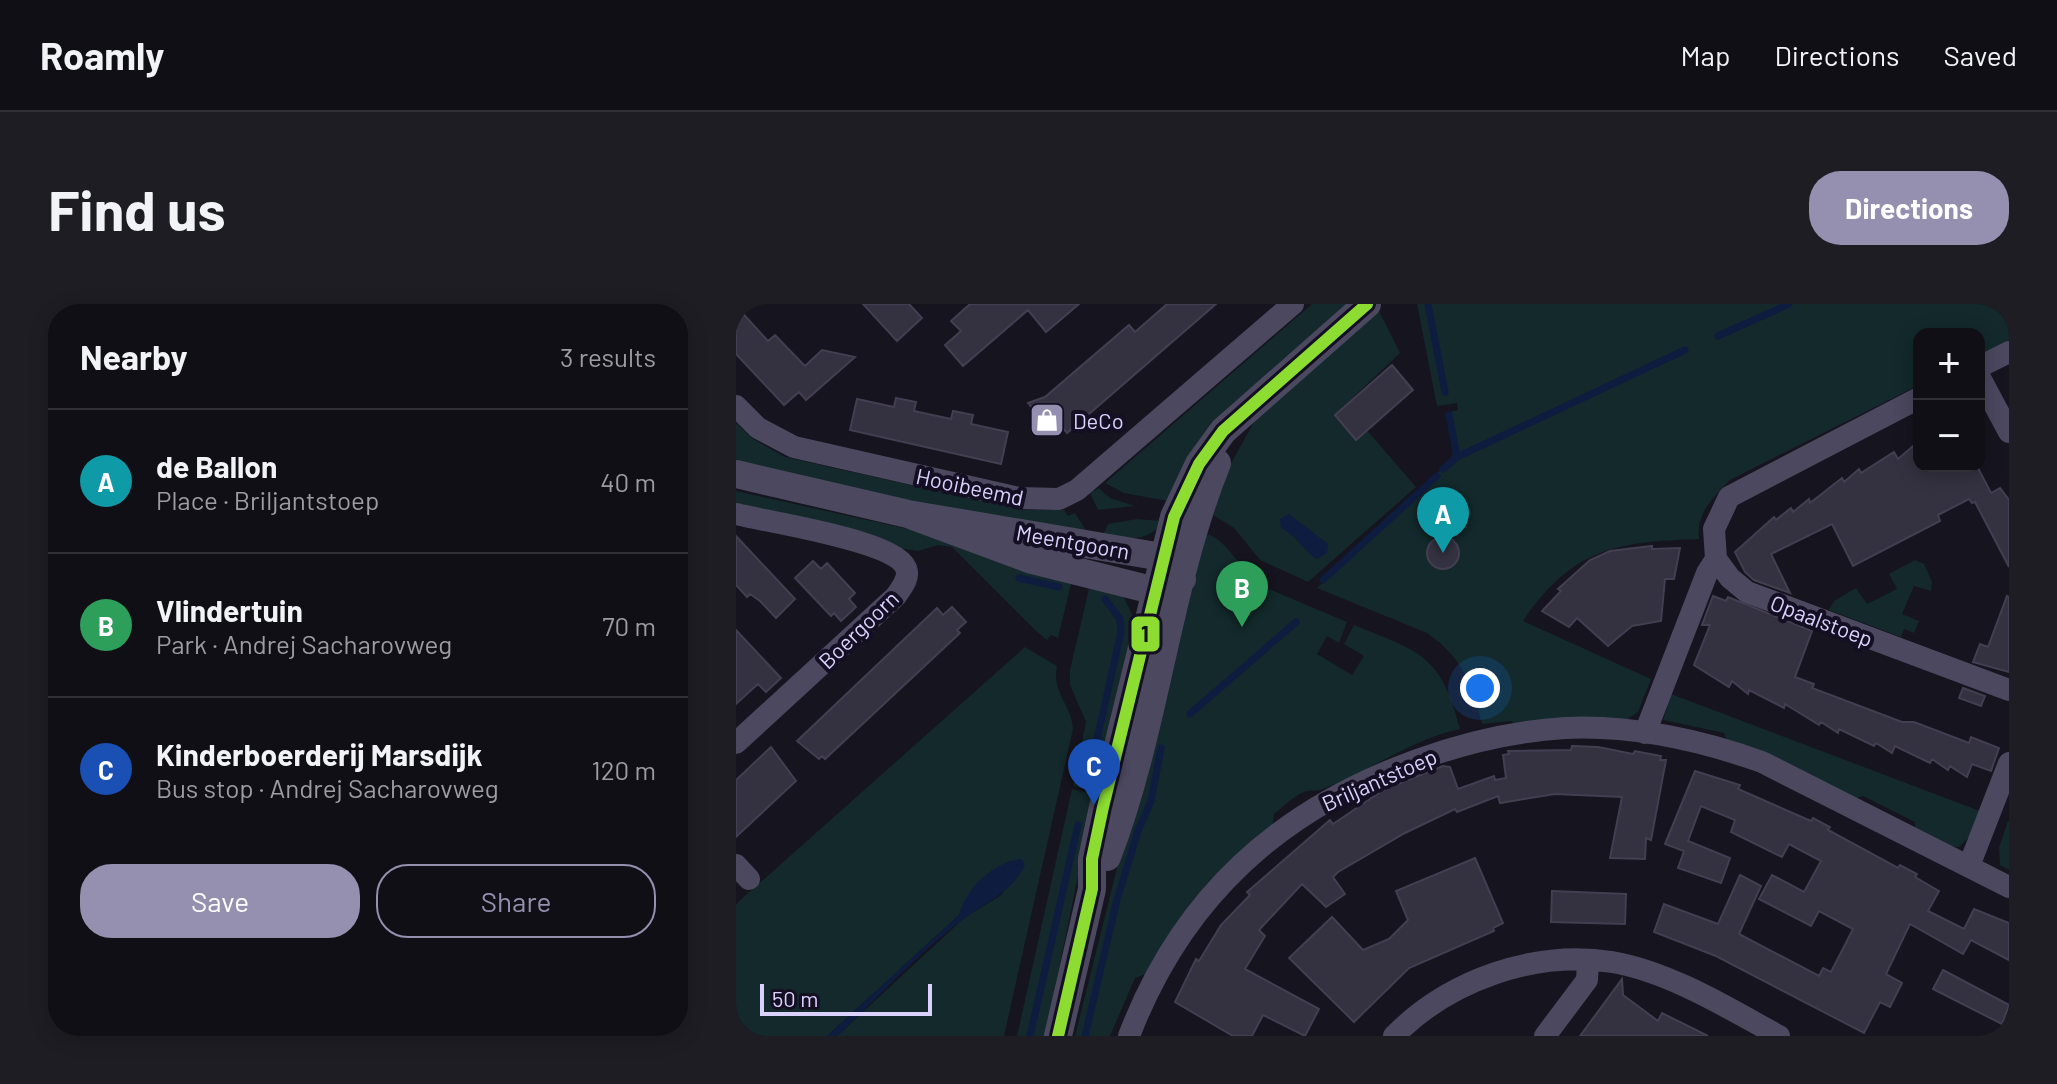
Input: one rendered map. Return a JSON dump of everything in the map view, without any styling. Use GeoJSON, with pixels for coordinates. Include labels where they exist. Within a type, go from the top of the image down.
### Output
{"type":"FeatureCollection","features":[{"type":"Feature","properties":{"kind":"street","name":"Hooibeemd"},"geometry":{"type":"LineString","coordinates":[[736,406],[758,428],[794,447],[1019,498],[1059,499],[1077,490],[1293,304]]}},
{"type":"Feature","properties":{"kind":"street"},"geometry":{"type":"LineString","coordinates":[[1092,889],[1092,859],[1103,807],[1174,517],[1199,464],[1223,431],[1367,304]]}},
{"type":"Feature","properties":{"kind":"street"},"geometry":{"type":"LineString","coordinates":[[1985,364],[2009,352]]}},
{"type":"Feature","properties":{"kind":"street"},"geometry":{"type":"LineString","coordinates":[[1985,387],[2009,432]]}},
{"type":"Feature","properties":{"kind":"street"},"geometry":{"type":"LineString","coordinates":[[1645,733],[1707,573],[1716,559],[1714,529],[1729,497],[1915,400]]}},
{"type":"Feature","properties":{"kind":"street"},"geometry":{"type":"LineString","coordinates":[[1058,1036],[1092,889],[1129,800],[1182,579],[1217,464],[1250,407]]}},
{"type":"Feature","properties":{"kind":"street","name":"Meentgoorn"},"geometry":{"type":"LineString","coordinates":[[736,474],[908,514],[1162,557]]}},
{"type":"Feature","properties":{"kind":"street","name":"Boergoorn"},"geometry":{"type":"LineString","coordinates":[[736,514],[870,545],[899,558],[907,569],[907,580],[896,596],[736,743]]}},
{"type":"Feature","properties":{"kind":"street","name":"Meentgoorn"},"geometry":{"type":"LineString","coordinates":[[908,514],[1032,560],[1154,590]]}},
{"type":"Feature","properties":{"kind":"street"},"geometry":{"type":"LineString","coordinates":[[1162,557],[1182,579]]}},
{"type":"Feature","properties":{"kind":"street","name":"Opaalstoep"},"geometry":{"type":"LineString","coordinates":[[1716,559],[1730,578],[1747,592],[2009,690]]}},
{"type":"Feature","properties":{"kind":"street"},"geometry":{"type":"LineString","coordinates":[[1154,590],[1182,579]]}},
{"type":"Feature","properties":{"kind":"street","name":"Briljantstoep"},"geometry":{"type":"LineString","coordinates":[[1129,1036],[1160,969],[1217,887],[1254,849],[1335,795],[1445,750],[1518,733],[1566,728],[1645,733],[1719,747],[1762,762],[2009,887]]}},
{"type":"Feature","properties":{"kind":"street"},"geometry":{"type":"LineString","coordinates":[[1969,866],[2009,763]]}},
{"type":"Feature","properties":{"kind":"street"},"geometry":{"type":"LineString","coordinates":[[1394,1036],[1441,999],[1490,975],[1528,963],[1588,960],[1648,972],[1776,1035]]}},
{"type":"Feature","properties":{"kind":"street"},"geometry":{"type":"LineString","coordinates":[[1545,1036],[1587,980],[1588,960]]}},
{"type":"Feature","properties":{"kind":"green space"},"geometry":{"type":"Polygon","coordinates":[[[1312,304],[1349,304],[1236,402],[1173,502],[1124,493],[1105,483],[1312,304]]]}},
{"type":"Feature","properties":{"kind":"green space"},"geometry":{"type":"Polygon","coordinates":[[[1417,304],[2009,304],[2009,340],[1985,352],[1985,328],[1913,328],[1913,388],[1730,480],[1703,514],[1699,539],[1644,543],[1599,554],[1560,578],[1542,597],[1523,621],[1651,679],[1638,712],[1623,722],[1515,726],[1512,721],[1482,724],[1464,672],[1449,652],[1427,633],[1317,588],[1449,462],[1453,454],[1446,413],[1458,410],[1457,403],[1437,406],[1417,304]]]}},
{"type":"Feature","properties":{"kind":"green space"},"geometry":{"type":"Polygon","coordinates":[[[1379,311],[1400,353],[1345,405],[1416,487],[1308,582],[1260,560],[1234,528],[1213,515],[1229,467],[1258,415],[1347,335],[1379,311]]]}},
{"type":"Feature","properties":{"kind":"green space"},"geometry":{"type":"Polygon","coordinates":[[[736,423],[753,439],[785,457],[1023,510],[1064,510],[1068,516],[1075,513],[1085,529],[1084,536],[1000,524],[736,463],[736,423]]]}},
{"type":"Feature","properties":{"kind":"green space"},"geometry":{"type":"Polygon","coordinates":[[[1099,488],[1110,498],[1135,506],[1098,510],[1090,493],[1099,488]]]}},
{"type":"Feature","properties":{"kind":"green space"},"geometry":{"type":"Polygon","coordinates":[[[736,491],[935,535],[1073,576],[1058,638],[1051,635],[1047,640],[1036,631],[952,547],[938,545],[918,551],[897,548],[873,537],[736,505],[736,491]]]}},
{"type":"Feature","properties":{"kind":"green space"},"geometry":{"type":"Polygon","coordinates":[[[1137,519],[1162,521],[1144,536],[1102,537],[1108,524],[1137,519]]]}},
{"type":"Feature","properties":{"kind":"green space"},"geometry":{"type":"Polygon","coordinates":[[[1201,532],[1211,535],[1227,548],[1262,586],[1347,622],[1339,643],[1327,636],[1317,654],[1352,675],[1364,656],[1344,644],[1354,625],[1396,642],[1425,659],[1445,685],[1460,729],[1424,740],[1321,790],[1296,796],[1274,814],[1272,829],[1230,860],[1149,973],[1135,978],[1110,1036],[1075,1036],[1201,532]]]}},
{"type":"Feature","properties":{"kind":"green space"},"geometry":{"type":"Polygon","coordinates":[[[1915,560],[1924,564],[1932,582],[1931,591],[1914,586],[1902,614],[1919,621],[1914,633],[1904,629],[1901,637],[1829,610],[1834,601],[1856,588],[1867,604],[1897,589],[1889,574],[1915,560]]]}},
{"type":"Feature","properties":{"kind":"green space"},"geometry":{"type":"Polygon","coordinates":[[[1091,580],[1123,596],[1137,624],[1096,791],[1073,786],[1086,722],[1070,685],[1070,670],[1091,580]]]}},
{"type":"Feature","properties":{"kind":"green space"},"geometry":{"type":"Polygon","coordinates":[[[1025,647],[1057,666],[1059,691],[1073,729],[1004,1036],[837,1036],[964,918],[1000,896],[1024,866],[1010,861],[979,882],[959,915],[827,1036],[736,1036],[736,904],[1025,647]]]}},
{"type":"Feature","properties":{"kind":"green space"},"geometry":{"type":"Polygon","coordinates":[[[1671,694],[1980,811],[1969,837],[1959,847],[1944,846],[1915,831],[1915,822],[1863,796],[1853,799],[1727,740],[1724,733],[1663,720],[1671,694]]]}},
{"type":"Feature","properties":{"kind":"green space"},"geometry":{"type":"Polygon","coordinates":[[[1072,789],[1095,794],[1045,1036],[1017,1036],[1072,789]]]}},
{"type":"Feature","properties":{"kind":"green space"},"geometry":{"type":"Polygon","coordinates":[[[2008,821],[2009,870],[2000,865],[1999,848],[2008,821]]]}},
{"type":"Feature","properties":{"kind":"water"},"geometry":{"type":"Polygon","coordinates":[[[1289,514],[1328,544],[1327,553],[1317,559],[1281,528],[1280,519],[1289,514]]]}},
{"type":"Feature","properties":{"kind":"water"},"geometry":{"type":"Polygon","coordinates":[[[1021,859],[1025,864],[1013,883],[929,948],[837,1036],[827,1036],[959,915],[968,895],[982,878],[1001,865],[1021,859]]]}},
{"type":"Feature","properties":{"kind":"building"},"geometry":{"type":"Polygon","coordinates":[[[863,304],[909,304],[922,318],[897,341],[863,304]]]}},
{"type":"Feature","properties":{"kind":"building"},"geometry":{"type":"Polygon","coordinates":[[[970,304],[1079,304],[1046,332],[1028,310],[963,366],[945,345],[961,331],[951,321],[970,304]]]}},
{"type":"Feature","properties":{"kind":"building"},"geometry":{"type":"Polygon","coordinates":[[[1167,304],[1216,304],[1067,433],[1055,418],[1047,425],[1028,403],[1045,397],[1129,325],[1135,332],[1167,304]]]}},
{"type":"Feature","properties":{"kind":"building"},"geometry":{"type":"Polygon","coordinates":[[[736,306],[768,341],[775,335],[805,366],[822,350],[855,357],[806,400],[799,392],[784,405],[736,354],[736,306]]]}},
{"type":"Feature","properties":{"kind":"building"},"geometry":{"type":"Polygon","coordinates":[[[1392,365],[1413,390],[1356,440],[1335,415],[1392,365]]]}},
{"type":"Feature","properties":{"kind":"building"},"geometry":{"type":"Polygon","coordinates":[[[896,398],[916,402],[914,411],[951,419],[953,411],[973,415],[971,424],[1008,432],[1001,464],[850,430],[857,399],[894,407],[896,398]]]}},
{"type":"Feature","properties":{"kind":"building"},"geometry":{"type":"Polygon","coordinates":[[[1913,446],[1913,472],[1980,472],[1991,493],[2000,488],[2009,500],[2009,567],[1975,502],[1969,499],[1938,515],[1940,521],[1853,566],[1832,524],[1771,554],[1790,593],[1754,580],[1745,572],[1735,552],[1774,517],[1776,520],[1791,508],[1793,512],[1809,499],[1810,503],[1842,478],[1844,482],[1859,469],[1861,473],[1894,452],[1898,459],[1913,446]]]}},
{"type":"Feature","properties":{"kind":"building"},"geometry":{"type":"Polygon","coordinates":[[[736,536],[795,599],[776,618],[760,601],[750,594],[747,597],[736,585],[736,536]]]}},
{"type":"Feature","properties":{"kind":"building"},"geometry":{"type":"Polygon","coordinates":[[[1443,537],[1454,542],[1459,553],[1454,564],[1443,569],[1432,564],[1427,553],[1432,542],[1443,537]]]}},
{"type":"Feature","properties":{"kind":"building"},"geometry":{"type":"Polygon","coordinates":[[[1652,546],[1652,549],[1680,548],[1674,579],[1665,579],[1661,621],[1632,626],[1608,646],[1577,618],[1569,627],[1542,611],[1561,591],[1558,589],[1590,560],[1610,551],[1652,546]]]}},
{"type":"Feature","properties":{"kind":"building"},"geometry":{"type":"Polygon","coordinates":[[[813,561],[821,569],[827,563],[855,593],[849,599],[856,607],[841,621],[834,613],[831,616],[795,578],[813,561]]]}},
{"type":"Feature","properties":{"kind":"building"},"geometry":{"type":"Polygon","coordinates":[[[1713,596],[1726,601],[1728,597],[1812,631],[1795,677],[1814,684],[1812,688],[1902,722],[1914,722],[1969,743],[1971,737],[1999,748],[1991,771],[1972,764],[1967,777],[1950,766],[1948,770],[1932,759],[1930,763],[1895,746],[1892,753],[1876,743],[1874,746],[1839,729],[1838,733],[1821,722],[1819,725],[1785,704],[1784,708],[1749,690],[1748,694],[1732,681],[1729,687],[1694,665],[1710,625],[1702,625],[1713,596]]]}},
{"type":"Feature","properties":{"kind":"building"},"geometry":{"type":"Polygon","coordinates":[[[2007,596],[2009,672],[1973,662],[1980,644],[1988,647],[2007,596]]]}},
{"type":"Feature","properties":{"kind":"building"},"geometry":{"type":"Polygon","coordinates":[[[952,607],[966,622],[957,630],[960,633],[825,759],[822,756],[819,759],[797,741],[937,608],[943,615],[952,607]]]}},
{"type":"Feature","properties":{"kind":"building"},"geometry":{"type":"Polygon","coordinates":[[[736,630],[781,678],[766,692],[758,684],[736,704],[736,630]]]}},
{"type":"Feature","properties":{"kind":"building"},"geometry":{"type":"Polygon","coordinates":[[[1963,688],[1985,696],[1981,706],[1959,698],[1963,688]]]}},
{"type":"Feature","properties":{"kind":"building"},"geometry":{"type":"Polygon","coordinates":[[[1572,746],[1633,754],[1635,751],[1661,756],[1660,760],[1666,760],[1651,840],[1646,838],[1645,859],[1610,858],[1622,797],[1555,794],[1500,803],[1498,796],[1457,812],[1455,809],[1405,833],[1338,872],[1333,877],[1345,894],[1326,907],[1302,884],[1259,930],[1265,936],[1245,969],[1319,1009],[1305,1036],[1263,1015],[1252,1036],[1233,1036],[1175,1002],[1196,959],[1199,961],[1221,925],[1250,895],[1247,892],[1330,820],[1333,824],[1385,789],[1443,766],[1450,767],[1458,789],[1494,776],[1495,780],[1506,778],[1503,755],[1509,754],[1508,751],[1571,750],[1572,746]]]}},
{"type":"Feature","properties":{"kind":"building"},"geometry":{"type":"Polygon","coordinates":[[[771,747],[796,781],[736,837],[736,780],[771,747]]]}},
{"type":"Feature","properties":{"kind":"building"},"geometry":{"type":"Polygon","coordinates":[[[1695,771],[1740,785],[1738,789],[1811,821],[1813,818],[1830,827],[1828,830],[1898,868],[1900,865],[1917,874],[1915,877],[1939,891],[1928,911],[1964,929],[1974,909],[2009,923],[2009,960],[1971,940],[1963,954],[1910,924],[1886,974],[1902,983],[1890,1007],[1880,1002],[1864,1033],[1716,956],[1654,932],[1664,904],[1718,924],[1740,875],[1761,886],[1739,934],[1819,976],[1823,968],[1831,972],[1853,929],[1819,911],[1811,926],[1759,899],[1772,875],[1804,892],[1821,861],[1789,844],[1782,857],[1731,832],[1735,820],[1701,806],[1688,841],[1730,858],[1721,883],[1678,868],[1684,851],[1665,844],[1695,771]]]}},
{"type":"Feature","properties":{"kind":"building"},"geometry":{"type":"Polygon","coordinates":[[[1475,858],[1503,923],[1493,928],[1494,931],[1409,968],[1354,1022],[1289,958],[1332,917],[1363,950],[1389,939],[1408,920],[1396,891],[1475,858]]]}},
{"type":"Feature","properties":{"kind":"building"},"geometry":{"type":"Polygon","coordinates":[[[1552,891],[1626,894],[1625,924],[1551,922],[1552,891]]]}},
{"type":"Feature","properties":{"kind":"building"},"geometry":{"type":"Polygon","coordinates":[[[1943,970],[2009,1005],[2002,1024],[1933,989],[1943,970]]]}},
{"type":"Feature","properties":{"kind":"building"},"geometry":{"type":"Polygon","coordinates":[[[1622,979],[1623,995],[1658,1021],[1662,1013],[1708,1036],[1580,1036],[1622,979]]]}},
{"type":"Feature","properties":{"kind":"waterway"},"geometry":{"type":"LineString","coordinates":[[1428,304],[1445,392]]}},
{"type":"Feature","properties":{"kind":"waterway"},"geometry":{"type":"LineString","coordinates":[[1718,336],[1789,304]]}},
{"type":"Feature","properties":{"kind":"waterway"},"geometry":{"type":"LineString","coordinates":[[1443,469],[1457,457],[1685,350]]}},
{"type":"Feature","properties":{"kind":"waterway"},"geometry":{"type":"LineString","coordinates":[[1449,415],[1457,457]]}},
{"type":"Feature","properties":{"kind":"waterway"},"geometry":{"type":"LineString","coordinates":[[1323,580],[1437,476]]}},
{"type":"Feature","properties":{"kind":"waterway"},"geometry":{"type":"LineString","coordinates":[[1019,578],[1059,587]]}},
{"type":"Feature","properties":{"kind":"waterway"},"geometry":{"type":"LineString","coordinates":[[1088,780],[1121,632],[1120,619],[1105,599]]}},
{"type":"Feature","properties":{"kind":"waterway"},"geometry":{"type":"LineString","coordinates":[[1190,714],[1296,622]]}},
{"type":"Feature","properties":{"kind":"waterway"},"geometry":{"type":"LineString","coordinates":[[1085,1036],[1117,900],[1138,831],[1151,801],[1161,748]]}},
{"type":"Feature","properties":{"kind":"waterway"},"geometry":{"type":"LineString","coordinates":[[1030,1036],[1078,825]]}},
{"type":"Feature","properties":{"kind":"transit line","name":"1"},"geometry":{"type":"LineString","coordinates":[[1058,1036],[1092,889],[1092,859],[1103,807],[1174,517],[1199,464],[1223,431],[1367,304]]}},
{"type":"Feature","properties":{"kind":"place","name":"DeCo"},"geometry":{"type":"Point","coordinates":[1047,420]}},
{"type":"Feature","properties":{"kind":"place","name":"de Ballon"},"geometry":{"type":"Point","coordinates":[1443,553]}},
{"type":"Feature","properties":{"kind":"place","name":"Vlindertuin"},"geometry":{"type":"Point","coordinates":[1242,627]}},
{"type":"Feature","properties":{"kind":"place","name":"Kinderboerderij Marsdijk"},"geometry":{"type":"Point","coordinates":[1094,805]}}]}
